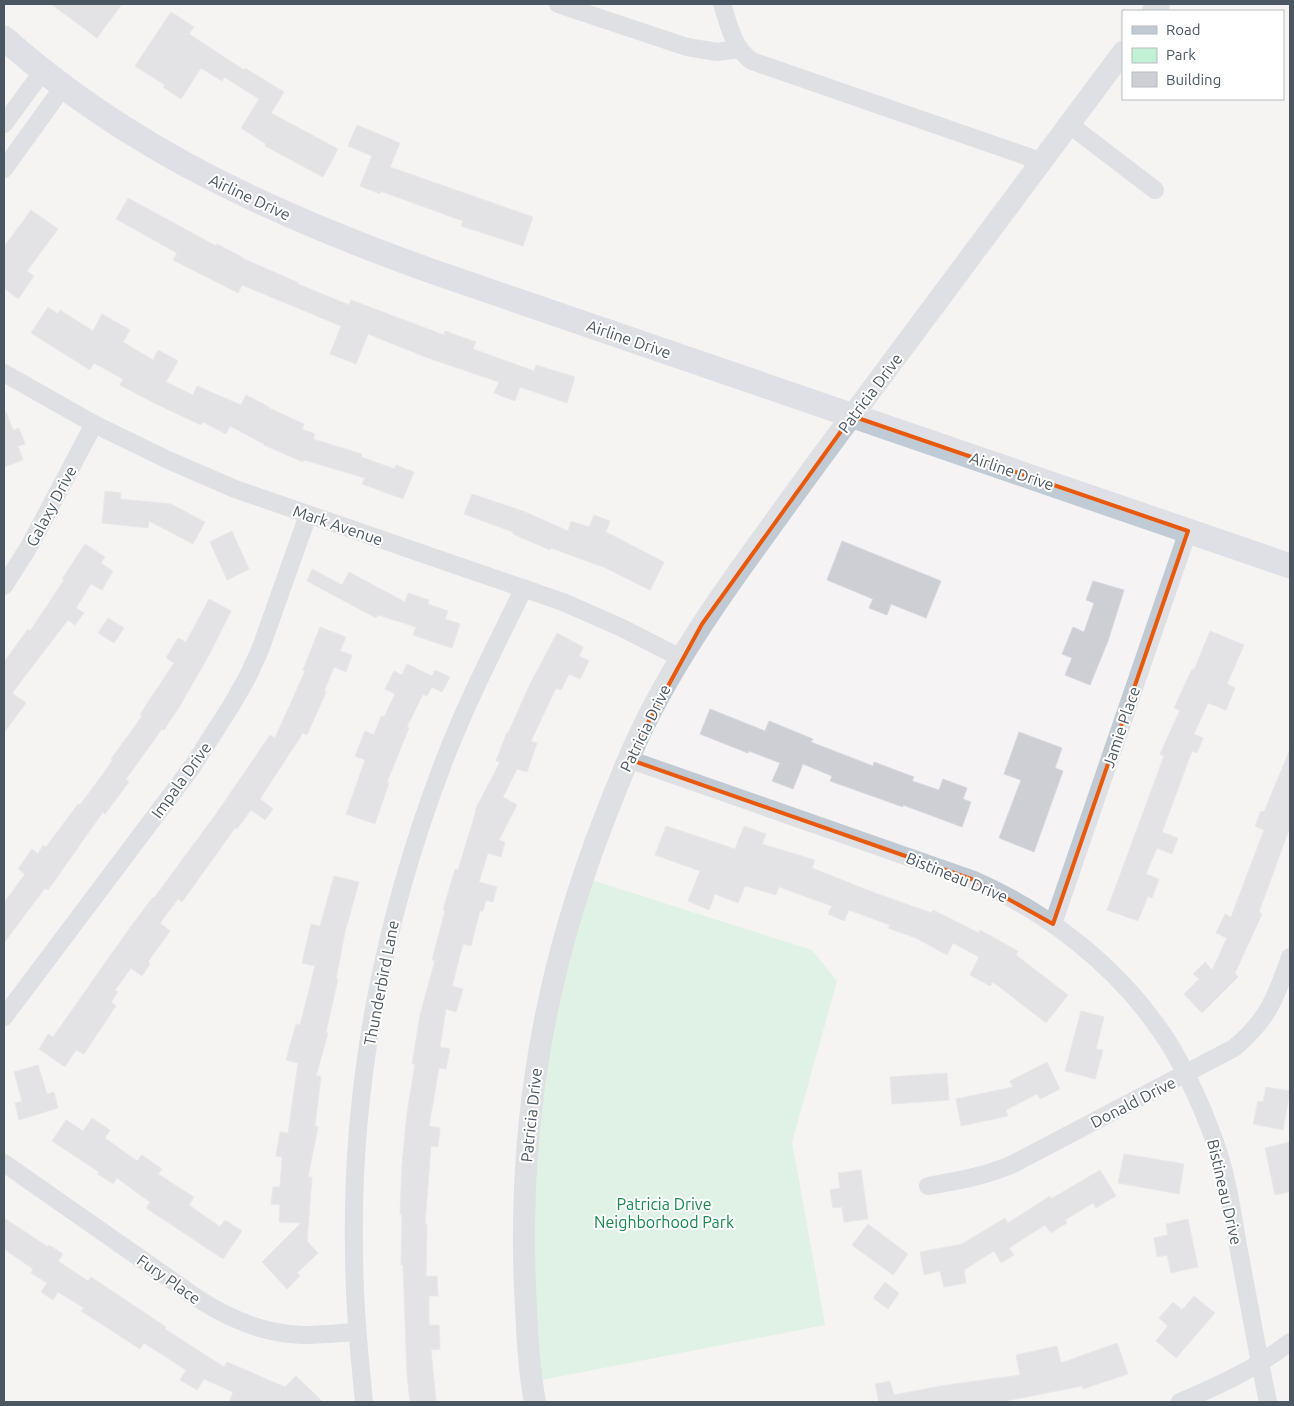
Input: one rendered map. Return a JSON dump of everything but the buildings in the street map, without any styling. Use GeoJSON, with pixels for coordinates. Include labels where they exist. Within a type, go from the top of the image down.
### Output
{"type":"FeatureCollection","features":[{"type":"Feature","properties":{"kind":"main road","name":"Airline Drive"},"geometry":{"type":"LineString","coordinates":[[4,38],[43,71],[115,123],[221,184],[326,232],[434,272],[1290,566]]}},
{"type":"Feature","properties":{"kind":"street"},"geometry":{"type":"LineString","coordinates":[[558,4],[687,47],[717,52],[738,49]]}},
{"type":"Feature","properties":{"kind":"street"},"geometry":{"type":"LineString","coordinates":[[722,4],[738,49],[752,61],[1043,162]]}},
{"type":"Feature","properties":{"kind":"street","name":"Patricia Drive"},"geometry":{"type":"LineString","coordinates":[[535,1402],[531,1382],[526,1314],[524,1221],[525,1178],[535,1070],[566,932],[588,860],[628,759],[658,697],[721,596],[852,416],[1043,162],[1122,53]]}},
{"type":"Feature","properties":{"kind":"street"},"geometry":{"type":"LineString","coordinates":[[4,124],[43,71]]}},
{"type":"Feature","properties":{"kind":"street"},"geometry":{"type":"LineString","coordinates":[[4,169],[64,87]]}},
{"type":"Feature","properties":{"kind":"street"},"geometry":{"type":"LineString","coordinates":[[1070,125],[1154,190]]}},
{"type":"Feature","properties":{"kind":"street","name":"Mark Avenue"},"geometry":{"type":"LineString","coordinates":[[4,373],[94,424],[168,460],[235,489],[524,588],[590,613],[681,658]]}},
{"type":"Feature","properties":{"kind":"street","name":"Galaxy Drive"},"geometry":{"type":"LineString","coordinates":[[4,586],[30,545],[94,424]]}},
{"type":"Feature","properties":{"kind":"street","name":"Impala Drive"},"geometry":{"type":"LineString","coordinates":[[4,1017],[186,774],[232,706],[260,650],[308,515]]}},
{"type":"Feature","properties":{"kind":"street","name":"Jamie Place"},"geometry":{"type":"LineString","coordinates":[[1054,924],[1188,531]]}},
{"type":"Feature","properties":{"kind":"street","name":"Thunderbird Lane"},"geometry":{"type":"LineString","coordinates":[[364,1402],[357,1332],[354,1241],[358,1131],[371,1025],[385,955],[410,856],[441,767],[472,694],[524,588]]}},
{"type":"Feature","properties":{"kind":"street","name":"Bistineau Drive"},"geometry":{"type":"LineString","coordinates":[[628,759],[974,880],[1014,899],[1054,924],[1100,961],[1133,995],[1161,1030],[1186,1074],[1215,1143],[1223,1171],[1268,1402]]}},
{"type":"Feature","properties":{"kind":"street","name":"Donald Drive"},"geometry":{"type":"LineString","coordinates":[[928,1186],[982,1175],[1013,1164],[1234,1048],[1260,1023],[1271,1008],[1290,957]]}},
{"type":"Feature","properties":{"kind":"street","name":"Fury Place"},"geometry":{"type":"LineString","coordinates":[[4,1163],[197,1298],[228,1316],[254,1327],[285,1333],[303,1335],[357,1332]]}},
{"type":"Feature","properties":{"kind":"street"},"geometry":{"type":"LineString","coordinates":[[1180,1402],[1260,1363],[1290,1342]]}},
{"type":"Feature","properties":{"kind":"highlighted area"},"geometry":{"type":"Polygon","coordinates":[[[852,416],[1188,531],[1053,924],[974,880],[628,759],[702,624],[852,416]]]}},
{"type":"Feature","properties":{"kind":"green space","name":"Patricia Drive Neighborhood Park"},"geometry":{"type":"Polygon","coordinates":[[[582,877],[812,950],[837,981],[792,1142],[825,1325],[531,1382],[534,1078],[582,877]]]}}]}
